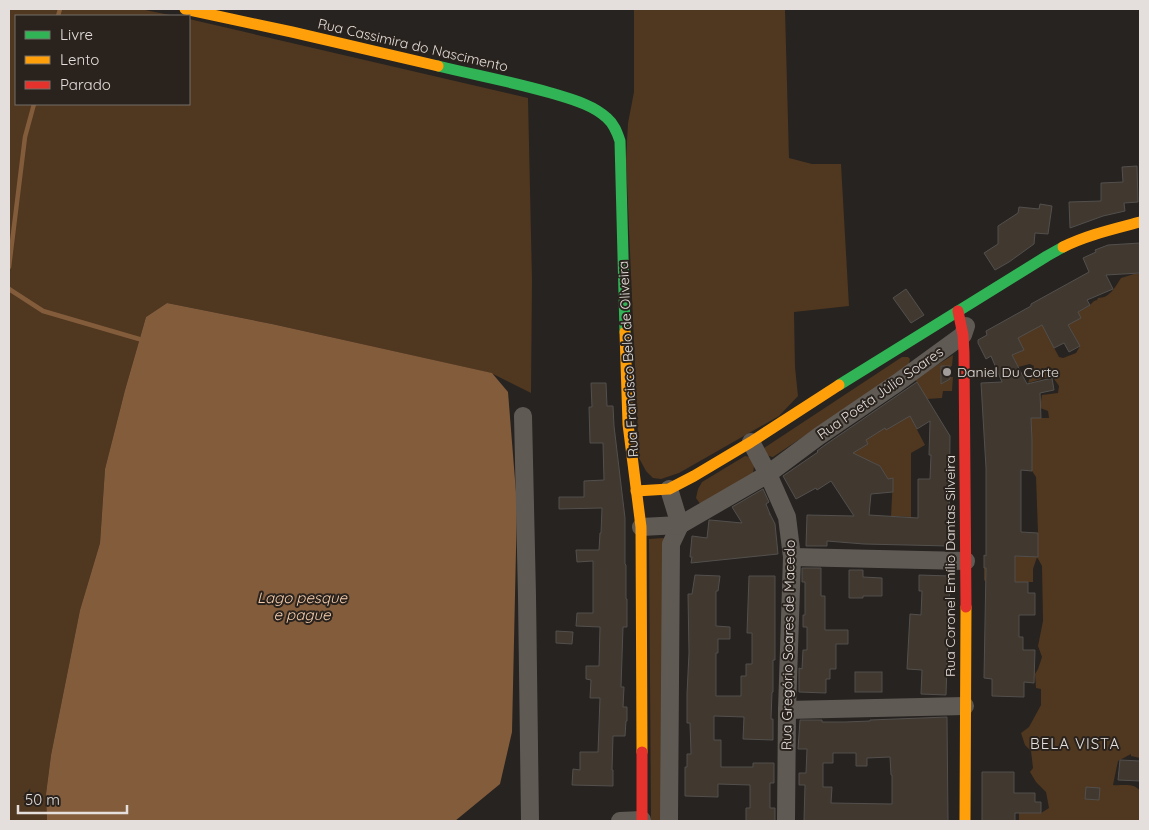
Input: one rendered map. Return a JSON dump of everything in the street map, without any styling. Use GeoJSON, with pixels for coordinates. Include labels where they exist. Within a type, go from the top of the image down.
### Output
{"type":"FeatureCollection","features":[{"type":"Feature","properties":{"kind":"street","name":"Rua Cassimira do Nascimento"},"geometry":{"type":"LineString","coordinates":[[185,9],[533,88],[571,99],[602,113]]}},
{"type":"Feature","properties":{"kind":"street","name":"Rua Francisco Belo de Oliveira"},"geometry":{"type":"LineString","coordinates":[[602,113],[614,125],[620,141],[628,424],[641,527],[642,820]]}},
{"type":"Feature","properties":{"kind":"street","name":"Rua Poeta Júlio Soares"},"geometry":{"type":"LineString","coordinates":[[636,491],[669,489],[694,476],[1047,256],[1073,242],[1140,222]]}},
{"type":"Feature","properties":{"kind":"street"},"geometry":{"type":"LineString","coordinates":[[963,334],[977,300]]}},
{"type":"Feature","properties":{"kind":"street","name":"Rua Coronel Emílio Dantas Silveira"},"geometry":{"type":"LineString","coordinates":[[958,311],[963,334],[966,561],[965,821]]}},
{"type":"Feature","properties":{"kind":"street","name":"Rua Poeta Júlio Soares"},"geometry":{"type":"LineString","coordinates":[[641,527],[680,525],[768,474],[963,334]]}},
{"type":"Feature","properties":{"kind":"street"},"geometry":{"type":"LineString","coordinates":[[523,416],[530,821]]}},
{"type":"Feature","properties":{"kind":"street"},"geometry":{"type":"LineString","coordinates":[[751,442],[768,474]]}},
{"type":"Feature","properties":{"kind":"street","name":"Rua Gregório Soares de Macedo"},"geometry":{"type":"LineString","coordinates":[[768,474],[787,518],[792,557],[787,710],[786,821]]}},
{"type":"Feature","properties":{"kind":"street"},"geometry":{"type":"LineString","coordinates":[[669,489],[680,525],[671,544],[670,821]]}},
{"type":"Feature","properties":{"kind":"street"},"geometry":{"type":"LineString","coordinates":[[792,557],[966,561]]}},
{"type":"Feature","properties":{"kind":"street"},"geometry":{"type":"LineString","coordinates":[[787,710],[965,706]]}},
{"type":"Feature","properties":{"kind":"street"},"geometry":{"type":"LineString","coordinates":[[620,821],[642,820]]}},
{"type":"Feature","properties":{"kind":"shaded area"},"geometry":{"type":"Polygon","coordinates":[[[9,9],[140,9],[170,15],[15,15],[15,105],[190,105],[190,19],[528,98],[532,280],[531,393],[491,373],[272,324],[167,303],[146,317],[105,469],[100,543],[80,610],[51,755],[46,794],[47,821],[9,821],[9,9]]]}},
{"type":"Feature","properties":{"kind":"shaded area"},"geometry":{"type":"Polygon","coordinates":[[[634,9],[785,9],[789,158],[812,164],[841,164],[849,306],[794,312],[795,367],[798,396],[779,416],[679,473],[661,479],[653,478],[646,471],[639,458],[626,160],[628,123],[634,92],[634,9]]]}},
{"type":"Feature","properties":{"kind":"shaded area"},"geometry":{"type":"Polygon","coordinates":[[[1140,274],[1140,758],[1131,756],[1131,754],[1118,761],[1113,785],[1131,785],[1140,791],[1140,821],[1019,821],[1019,813],[1041,813],[1049,808],[1046,792],[1036,782],[1030,772],[1033,768],[1031,751],[1025,745],[1021,733],[1029,727],[1041,705],[1041,689],[1036,688],[1035,674],[1042,657],[1038,646],[1043,621],[1042,566],[1037,557],[1033,569],[1033,582],[986,582],[984,580],[984,568],[1014,569],[1015,556],[1038,556],[1036,477],[1032,471],[1031,418],[1049,418],[1048,411],[1040,408],[1042,395],[1058,393],[1059,386],[1052,376],[1028,383],[1034,366],[1030,364],[1018,367],[1012,355],[1023,350],[1018,338],[1032,306],[1059,357],[1063,358],[1076,353],[1080,346],[1068,325],[1078,312],[1098,298],[1109,294],[1121,278],[1140,274]]]}},
{"type":"Feature","properties":{"kind":"shaded area"},"geometry":{"type":"Polygon","coordinates":[[[953,355],[952,366],[942,366],[941,377],[953,377],[952,391],[943,391],[942,398],[927,399],[915,379],[953,355]]]}},
{"type":"Feature","properties":{"kind":"shaded area"},"geometry":{"type":"Polygon","coordinates":[[[902,357],[910,359],[907,367],[773,457],[767,455],[764,448],[902,357]]]}},
{"type":"Feature","properties":{"kind":"shaded area"},"geometry":{"type":"Polygon","coordinates":[[[916,396],[913,422],[925,445],[911,453],[911,517],[891,516],[893,478],[888,479],[880,466],[872,462],[862,467],[853,453],[868,444],[866,440],[916,396]]]}},
{"type":"Feature","properties":{"kind":"shaded area"},"geometry":{"type":"Polygon","coordinates":[[[745,456],[750,457],[754,466],[753,474],[701,505],[696,498],[702,482],[745,456]]]}},
{"type":"Feature","properties":{"kind":"shaded area"},"geometry":{"type":"Polygon","coordinates":[[[663,538],[662,821],[651,821],[649,539],[663,538]]]}},
{"type":"Feature","properties":{"kind":"water","name":"Lago pesque e pague"},"geometry":{"type":"Polygon","coordinates":[[[167,303],[272,324],[492,373],[508,392],[517,505],[512,732],[500,784],[455,821],[47,821],[46,794],[51,755],[80,610],[100,543],[105,469],[146,317],[167,303]]]}},
{"type":"Feature","properties":{"kind":"building"},"geometry":{"type":"Polygon","coordinates":[[[1137,166],[1138,202],[1124,203],[1125,211],[1103,216],[1070,228],[1069,202],[1101,201],[1101,183],[1123,182],[1122,167],[1137,166]]]}},
{"type":"Feature","properties":{"kind":"building"},"geometry":{"type":"Polygon","coordinates":[[[1040,204],[1052,206],[1048,234],[1035,233],[1034,244],[995,270],[984,253],[998,244],[998,226],[1018,213],[1019,207],[1039,209],[1040,204]]]}},
{"type":"Feature","properties":{"kind":"building"},"geometry":{"type":"Polygon","coordinates":[[[1140,243],[1140,273],[1106,275],[1113,289],[1087,300],[1090,305],[1078,312],[1081,318],[1068,325],[1080,346],[1069,352],[1064,343],[1054,348],[1042,325],[1018,338],[1024,350],[1012,355],[1027,384],[1052,378],[1054,390],[1040,393],[1041,418],[1031,418],[1032,471],[1021,470],[1021,532],[1038,533],[1038,557],[1015,556],[1015,582],[1028,582],[1028,593],[1035,593],[1035,615],[1019,615],[1019,637],[1023,637],[1023,650],[1035,650],[1034,683],[1024,682],[1024,697],[992,696],[992,679],[984,678],[986,468],[981,383],[1002,382],[991,356],[986,359],[978,340],[987,335],[986,331],[1089,272],[1083,258],[1096,252],[1095,250],[1108,245],[1140,243]]]}},
{"type":"Feature","properties":{"kind":"building"},"geometry":{"type":"Polygon","coordinates":[[[906,289],[924,315],[911,323],[893,298],[906,289]]]}},
{"type":"Feature","properties":{"kind":"building","name":"Daniel Du Corte"},"geometry":{"type":"Polygon","coordinates":[[[941,366],[950,366],[950,379],[941,384],[941,366]]]}},
{"type":"Feature","properties":{"kind":"building"},"geometry":{"type":"Polygon","coordinates":[[[917,382],[950,436],[949,546],[827,541],[827,546],[806,546],[807,515],[854,516],[831,481],[817,490],[816,488],[796,499],[783,476],[917,382]],[[910,416],[866,440],[868,444],[853,453],[880,466],[888,479],[893,478],[893,492],[871,494],[869,515],[918,518],[918,479],[930,479],[930,421],[917,429],[910,416]]]}},
{"type":"Feature","properties":{"kind":"building"},"geometry":{"type":"Polygon","coordinates":[[[591,383],[606,383],[607,406],[613,406],[625,518],[627,627],[623,627],[621,687],[624,687],[623,707],[627,707],[627,721],[625,736],[613,736],[613,786],[572,785],[573,769],[580,770],[580,752],[598,752],[600,698],[590,698],[591,680],[586,679],[586,666],[599,666],[600,627],[576,626],[577,613],[593,613],[593,561],[577,562],[576,550],[599,550],[602,508],[559,509],[559,497],[584,497],[584,481],[604,480],[603,443],[590,443],[589,407],[592,407],[591,383]]]}},
{"type":"Feature","properties":{"kind":"building"},"geometry":{"type":"Polygon","coordinates":[[[763,489],[769,502],[766,504],[775,524],[778,554],[691,563],[692,536],[707,538],[709,520],[742,523],[732,507],[763,489]]]}},
{"type":"Feature","properties":{"kind":"building"},"geometry":{"type":"Polygon","coordinates":[[[802,568],[821,568],[821,596],[825,596],[825,630],[848,630],[848,644],[836,644],[836,669],[830,669],[830,679],[826,679],[826,693],[799,692],[799,668],[802,669],[803,650],[807,650],[807,627],[803,627],[805,582],[802,582],[802,568]]]}},
{"type":"Feature","properties":{"kind":"building"},"geometry":{"type":"Polygon","coordinates":[[[849,570],[863,570],[863,577],[882,578],[882,596],[849,598],[849,570]]]}},
{"type":"Feature","properties":{"kind":"building"},"geometry":{"type":"Polygon","coordinates":[[[695,575],[720,576],[718,591],[716,591],[716,626],[730,627],[730,639],[718,639],[718,653],[716,653],[716,696],[741,696],[741,676],[746,676],[746,664],[752,664],[752,633],[747,633],[749,576],[775,576],[775,660],[773,660],[771,719],[773,719],[773,740],[743,739],[744,717],[714,716],[714,740],[721,740],[721,767],[753,767],[753,763],[774,763],[774,783],[770,783],[770,808],[775,808],[775,821],[746,821],[746,808],[750,808],[750,785],[718,784],[718,797],[685,796],[685,767],[687,767],[687,754],[691,754],[690,723],[687,723],[688,594],[692,594],[695,575]]]}},
{"type":"Feature","properties":{"kind":"building"},"geometry":{"type":"Polygon","coordinates":[[[919,575],[950,576],[946,695],[921,694],[922,670],[907,669],[910,614],[921,615],[922,591],[919,591],[919,575]]]}},
{"type":"Feature","properties":{"kind":"building"},"geometry":{"type":"Polygon","coordinates":[[[556,631],[573,632],[572,644],[556,643],[556,631]]]}},
{"type":"Feature","properties":{"kind":"building"},"geometry":{"type":"Polygon","coordinates":[[[855,672],[882,672],[882,692],[855,692],[855,672]]]}},
{"type":"Feature","properties":{"kind":"building"},"geometry":{"type":"Polygon","coordinates":[[[947,717],[948,821],[804,821],[805,785],[799,785],[799,773],[806,773],[807,749],[798,749],[800,720],[845,722],[947,717]],[[833,753],[833,763],[823,763],[823,787],[832,787],[831,803],[892,804],[890,757],[867,758],[867,766],[856,766],[856,753],[833,753]]]}},
{"type":"Feature","properties":{"kind":"building"},"geometry":{"type":"Polygon","coordinates":[[[1120,760],[1140,761],[1140,781],[1118,780],[1120,760]]]}},
{"type":"Feature","properties":{"kind":"building"},"geometry":{"type":"Polygon","coordinates":[[[982,772],[1014,772],[1014,793],[1035,793],[1035,802],[1041,802],[1041,813],[1015,813],[1015,821],[982,821],[982,772]]]}},
{"type":"Feature","properties":{"kind":"building"},"geometry":{"type":"Polygon","coordinates":[[[1086,787],[1100,788],[1099,800],[1085,799],[1086,787]]]}},
{"type":"Feature","properties":{"kind":"waterway"},"geometry":{"type":"LineString","coordinates":[[58,15],[60,9]]}},
{"type":"Feature","properties":{"kind":"waterway"},"geometry":{"type":"LineString","coordinates":[[9,267],[25,137],[34,105]]}},
{"type":"Feature","properties":{"kind":"waterway"},"geometry":{"type":"LineString","coordinates":[[9,289],[43,311],[139,339]]}},
{"type":"Feature","properties":{"kind":"traffic: fast"},"geometry":{"type":"LineString","coordinates":[[438,66],[523,85],[573,100],[595,109],[612,123],[620,141],[625,332]]}},
{"type":"Feature","properties":{"kind":"traffic: fast"},"geometry":{"type":"LineString","coordinates":[[839,385],[1063,247]]}},
{"type":"Feature","properties":{"kind":"traffic: slow"},"geometry":{"type":"LineString","coordinates":[[185,9],[438,66]]}},
{"type":"Feature","properties":{"kind":"traffic: slow"},"geometry":{"type":"LineString","coordinates":[[1063,247],[1091,236],[1140,222]]}},
{"type":"Feature","properties":{"kind":"traffic: slow"},"geometry":{"type":"LineString","coordinates":[[625,332],[628,424],[641,527],[642,752]]}},
{"type":"Feature","properties":{"kind":"traffic: slow"},"geometry":{"type":"LineString","coordinates":[[636,491],[669,489],[694,476],[751,442],[839,385]]}},
{"type":"Feature","properties":{"kind":"traffic: slow"},"geometry":{"type":"LineString","coordinates":[[965,821],[966,607]]}},
{"type":"Feature","properties":{"kind":"traffic: jam"},"geometry":{"type":"LineString","coordinates":[[958,311],[963,335],[964,353],[966,607]]}},
{"type":"Feature","properties":{"kind":"traffic: jam"},"geometry":{"type":"LineString","coordinates":[[642,752],[642,821]]}},
{"type":"Feature","properties":{"kind":"place","name":"Daniel Du Corte"},"geometry":{"type":"Point","coordinates":[947,372]}},
{"type":"Feature","properties":{"kind":"district","name":"BELA VISTA"},"geometry":{"type":"Point","coordinates":[1075,744]}}]}
